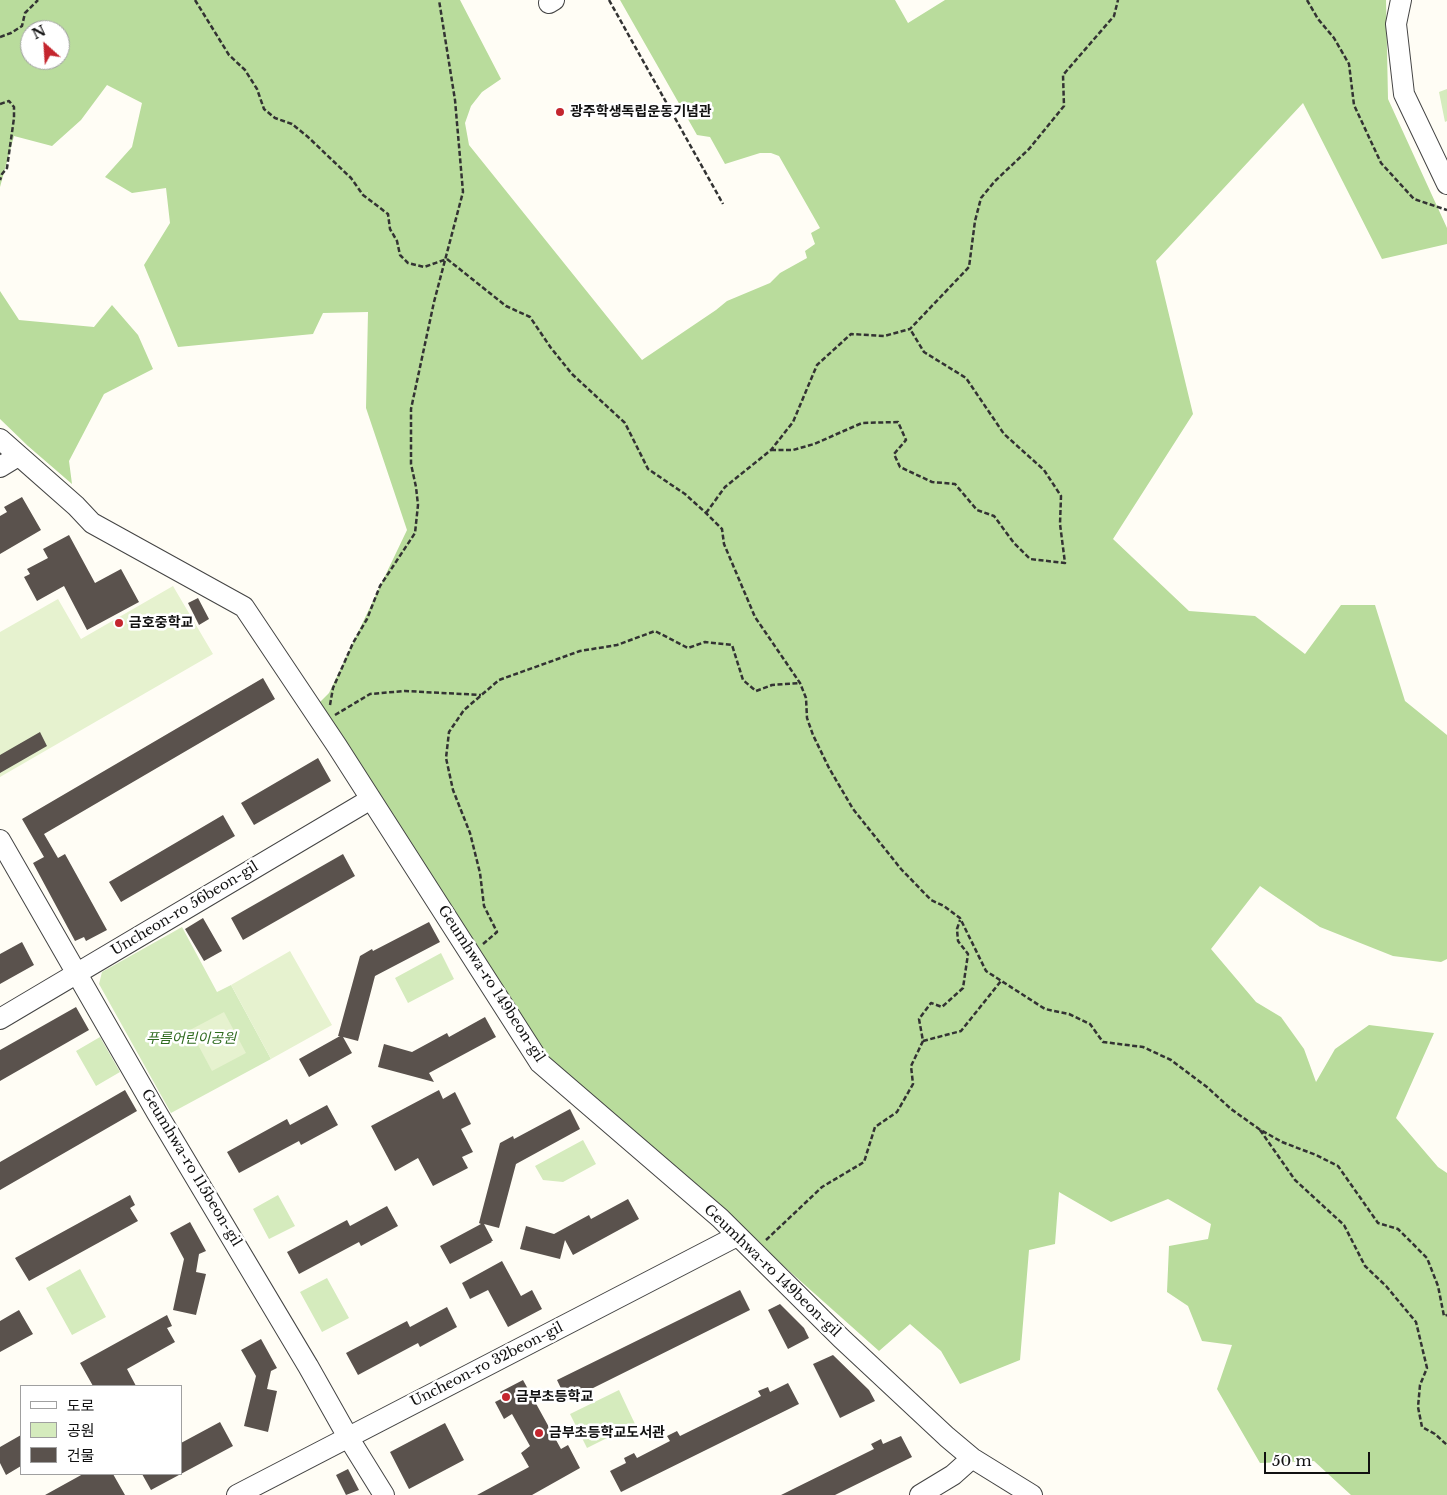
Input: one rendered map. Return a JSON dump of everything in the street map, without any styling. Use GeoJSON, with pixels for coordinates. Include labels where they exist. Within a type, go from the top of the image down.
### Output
{"type":"FeatureCollection","features":[{"type":"Feature","properties":{"kind":"street"},"geometry":{"type":"LineString","coordinates":[[1404,1],[1396,24],[1404,94],[1447,184]]}},
{"type":"Feature","properties":{"kind":"street","name":"Geumhwa-ro 149beon-gil"},"geometry":{"type":"LineString","coordinates":[[0,439],[76,506],[92,523],[244,607],[371,799],[540,1063],[720,1218],[946,1437],[972,1458],[1032,1495]]}},
{"type":"Feature","properties":{"kind":"street"},"geometry":{"type":"LineString","coordinates":[[0,467],[18,456]]}},
{"type":"Feature","properties":{"kind":"street","name":"Uncheon-ro 56beon-gil"},"geometry":{"type":"LineString","coordinates":[[0,1019],[371,799]]}},
{"type":"Feature","properties":{"kind":"street","name":"Geumhwa-ro 115beon-gil"},"geometry":{"type":"LineString","coordinates":[[0,840],[157,1113],[384,1495]]}},
{"type":"Feature","properties":{"kind":"street","name":"Uncheon-ro 32beon-gil"},"geometry":{"type":"LineString","coordinates":[[237,1495],[737,1236]]}},
{"type":"Feature","properties":{"kind":"street"},"geometry":{"type":"LineString","coordinates":[[920,1495],[954,1475],[972,1458]]}},
{"type":"Feature","properties":{"kind":"path"},"geometry":{"type":"LineString","coordinates":[[0,37],[22,26],[25,13],[38,0]]}},
{"type":"Feature","properties":{"kind":"path"},"geometry":{"type":"LineString","coordinates":[[195,0],[229,55],[245,70],[258,89],[264,109],[275,118],[292,124],[308,136],[351,178],[363,195],[388,214],[390,229],[397,241],[400,255],[408,264],[424,267],[446,258]]}},
{"type":"Feature","properties":{"kind":"path"},"geometry":{"type":"LineString","coordinates":[[439,0],[455,100],[463,192],[434,302],[411,409],[411,464],[418,505],[415,533],[380,586],[367,619],[353,644],[333,688],[330,706],[335,716],[370,694],[404,692],[482,695]]}},
{"type":"Feature","properties":{"kind":"path"},"geometry":{"type":"LineString","coordinates":[[609,0],[722,204]]}},
{"type":"Feature","properties":{"kind":"path"},"geometry":{"type":"LineString","coordinates":[[706,512],[725,487],[771,450],[792,422],[816,365],[851,334],[884,336],[910,329],[969,268],[975,221],[981,198],[995,181],[1029,148],[1064,106],[1063,75],[1114,16],[1118,0]]}},
{"type":"Feature","properties":{"kind":"path"},"geometry":{"type":"LineString","coordinates":[[1307,0],[1318,19],[1334,38],[1348,64],[1354,105],[1381,163],[1414,199],[1447,210]]}},
{"type":"Feature","properties":{"kind":"path"},"geometry":{"type":"LineString","coordinates":[[0,104],[9,101],[14,107],[14,118],[7,168],[0,180]]}},
{"type":"Feature","properties":{"kind":"path"},"geometry":{"type":"LineString","coordinates":[[446,258],[506,306],[530,317],[572,374],[626,423],[648,469],[685,494],[706,512],[722,530],[724,544],[756,616],[800,683],[806,698],[807,718],[813,735],[853,810],[901,869],[931,900],[944,906],[960,918],[986,971],[1045,1010],[1070,1014],[1090,1024],[1103,1042],[1143,1047],[1171,1060],[1207,1087],[1231,1109],[1259,1129],[1282,1142],[1338,1166],[1378,1224],[1398,1229],[1427,1258],[1438,1286],[1444,1316],[1447,1315]]}},
{"type":"Feature","properties":{"kind":"path"},"geometry":{"type":"LineString","coordinates":[[771,450],[792,450],[814,444],[862,422],[898,422],[906,440],[894,454],[900,468],[932,482],[955,484],[977,510],[994,516],[1014,543],[1030,559],[1065,563],[1060,524],[1061,496],[1044,470],[1004,434],[966,378],[924,352],[910,329]]}},
{"type":"Feature","properties":{"kind":"path"},"geometry":{"type":"LineString","coordinates":[[470,954],[497,932],[484,906],[480,873],[470,833],[453,790],[446,758],[449,732],[464,710],[500,680],[580,650],[618,645],[655,630],[688,648],[705,642],[732,646],[743,680],[756,691],[772,685],[800,683]]}},
{"type":"Feature","properties":{"kind":"path"},"geometry":{"type":"LineString","coordinates":[[754,1252],[822,1187],[864,1162],[876,1127],[897,1112],[913,1084],[911,1066],[923,1041],[919,1019],[932,1003],[942,1007],[963,988],[968,954],[958,941],[957,930],[960,918]]}},
{"type":"Feature","properties":{"kind":"path"},"geometry":{"type":"LineString","coordinates":[[923,1041],[961,1031],[1001,981]]}},
{"type":"Feature","properties":{"kind":"path"},"geometry":{"type":"LineString","coordinates":[[1259,1129],[1295,1180],[1344,1225],[1365,1266],[1386,1286],[1416,1322],[1427,1368],[1420,1385],[1418,1407],[1422,1427],[1435,1434],[1447,1445]]}},
{"type":"Feature","properties":{"kind":"green space"},"geometry":{"type":"Polygon","coordinates":[[[0,0],[460,0],[501,79],[482,92],[471,106],[465,123],[469,145],[642,360],[727,301],[770,283],[780,273],[807,258],[805,251],[815,244],[811,233],[820,228],[779,156],[771,153],[760,153],[725,164],[710,137],[697,135],[620,0],[895,0],[908,23],[945,0],[1386,0],[1388,99],[1447,228],[1447,244],[1382,259],[1303,103],[1156,261],[1193,414],[1113,539],[1189,611],[1255,616],[1305,654],[1341,605],[1375,605],[1405,701],[1447,735],[1447,959],[1441,962],[1393,956],[1320,927],[1260,886],[1211,949],[1256,1002],[1281,1017],[1304,1049],[1316,1082],[1335,1049],[1369,1025],[1434,1033],[1396,1118],[1438,1167],[1447,1173],[1447,1495],[1351,1495],[1314,1461],[1260,1463],[1217,1389],[1232,1345],[1202,1341],[1188,1306],[1167,1292],[1169,1246],[1208,1239],[1211,1224],[1168,1199],[1111,1222],[1059,1192],[1055,1244],[1029,1250],[1020,1360],[960,1384],[941,1351],[910,1324],[879,1351],[548,1056],[319,703],[329,693],[407,530],[366,408],[368,312],[323,313],[313,334],[178,347],[144,265],[170,223],[166,188],[132,193],[105,177],[132,147],[142,103],[107,85],[81,120],[52,146],[14,136],[0,187],[0,0]]]}},
{"type":"Feature","properties":{"kind":"green space"},"geometry":{"type":"Polygon","coordinates":[[[1447,89],[1447,121],[1445,122],[1439,92],[1447,89]]]}},
{"type":"Feature","properties":{"kind":"green space"},"geometry":{"type":"Polygon","coordinates":[[[0,291],[19,320],[94,327],[112,305],[138,335],[153,369],[104,394],[69,461],[72,484],[0,419],[0,291]]]}},
{"type":"Feature","properties":{"kind":"green space"},"geometry":{"type":"Polygon","coordinates":[[[173,586],[213,654],[0,777],[0,632],[58,599],[81,639],[173,586]]]}},
{"type":"Feature","properties":{"kind":"green space","name":"푸름어린이공원"},"geometry":{"type":"Polygon","coordinates":[[[182,927],[217,992],[231,985],[271,1059],[171,1113],[99,984],[102,972],[182,927]]]}},
{"type":"Feature","properties":{"kind":"green space"},"geometry":{"type":"Polygon","coordinates":[[[290,951],[332,1025],[271,1059],[231,985],[290,951]]]}},
{"type":"Feature","properties":{"kind":"green space"},"geometry":{"type":"Polygon","coordinates":[[[441,953],[454,979],[408,1003],[395,978],[441,953]]]}},
{"type":"Feature","properties":{"kind":"green space"},"geometry":{"type":"Polygon","coordinates":[[[224,1012],[246,1053],[212,1071],[190,1030],[224,1012]]]}},
{"type":"Feature","properties":{"kind":"green space"},"geometry":{"type":"Polygon","coordinates":[[[100,1037],[120,1072],[96,1086],[76,1051],[100,1037]]]}},
{"type":"Feature","properties":{"kind":"green space"},"geometry":{"type":"Polygon","coordinates":[[[583,1140],[596,1164],[563,1182],[543,1180],[535,1166],[583,1140]]]}},
{"type":"Feature","properties":{"kind":"green space"},"geometry":{"type":"Polygon","coordinates":[[[278,1195],[295,1226],[269,1239],[253,1209],[278,1195]]]}},
{"type":"Feature","properties":{"kind":"green space"},"geometry":{"type":"Polygon","coordinates":[[[80,1269],[106,1317],[72,1335],[46,1288],[80,1269]]]}},
{"type":"Feature","properties":{"kind":"green space"},"geometry":{"type":"Polygon","coordinates":[[[327,1278],[349,1318],[322,1332],[300,1292],[327,1278]]]}},
{"type":"Feature","properties":{"kind":"green space"},"geometry":{"type":"Polygon","coordinates":[[[619,1390],[635,1424],[587,1448],[570,1414],[619,1390]]]}},
{"type":"Feature","properties":{"kind":"building"},"geometry":{"type":"Polygon","coordinates":[[[22,497],[41,530],[0,554],[0,516],[7,512],[4,507],[22,497]]]}},
{"type":"Feature","properties":{"kind":"building"},"geometry":{"type":"Polygon","coordinates":[[[69,535],[95,583],[121,569],[139,602],[87,630],[64,586],[37,601],[24,577],[30,574],[27,569],[48,558],[43,549],[69,535]]]}},
{"type":"Feature","properties":{"kind":"building"},"geometry":{"type":"Polygon","coordinates":[[[198,598],[209,619],[199,625],[188,603],[198,598]]]}},
{"type":"Feature","properties":{"kind":"building"},"geometry":{"type":"Polygon","coordinates":[[[263,678],[275,699],[44,834],[58,858],[65,854],[107,930],[86,941],[84,937],[75,941],[33,863],[44,857],[22,819],[263,678]]]}},
{"type":"Feature","properties":{"kind":"building"},"geometry":{"type":"Polygon","coordinates":[[[40,732],[47,746],[0,773],[0,755],[40,732]]]}},
{"type":"Feature","properties":{"kind":"building"},"geometry":{"type":"Polygon","coordinates":[[[318,758],[331,781],[254,825],[241,803],[318,758]]]}},
{"type":"Feature","properties":{"kind":"building"},"geometry":{"type":"Polygon","coordinates":[[[223,815],[235,836],[121,902],[109,882],[223,815]]]}},
{"type":"Feature","properties":{"kind":"building"},"geometry":{"type":"Polygon","coordinates":[[[343,854],[355,876],[243,940],[231,918],[343,854]]]}},
{"type":"Feature","properties":{"kind":"building"},"geometry":{"type":"Polygon","coordinates":[[[203,918],[222,951],[204,961],[185,929],[203,918]]]}},
{"type":"Feature","properties":{"kind":"building"},"geometry":{"type":"Polygon","coordinates":[[[429,922],[440,942],[375,976],[358,1041],[343,1037],[352,1053],[309,1077],[299,1059],[340,1036],[338,1036],[360,956],[429,922]]]}},
{"type":"Feature","properties":{"kind":"building"},"geometry":{"type":"Polygon","coordinates":[[[22,942],[34,965],[0,984],[0,954],[22,942]]]}},
{"type":"Feature","properties":{"kind":"building"},"geometry":{"type":"Polygon","coordinates":[[[76,1007],[89,1030],[0,1081],[0,1050],[76,1007]]]}},
{"type":"Feature","properties":{"kind":"building"},"geometry":{"type":"Polygon","coordinates":[[[485,1017],[496,1037],[429,1073],[434,1082],[378,1067],[384,1044],[412,1052],[447,1033],[449,1037],[485,1017]]]}},
{"type":"Feature","properties":{"kind":"building"},"geometry":{"type":"Polygon","coordinates":[[[125,1090],[137,1111],[0,1190],[0,1162],[125,1090]]]}},
{"type":"Feature","properties":{"kind":"building"},"geometry":{"type":"Polygon","coordinates":[[[439,1090],[443,1099],[455,1092],[471,1124],[461,1129],[473,1152],[462,1157],[468,1168],[433,1186],[418,1158],[395,1171],[371,1126],[439,1090]]]}},
{"type":"Feature","properties":{"kind":"building"},"geometry":{"type":"Polygon","coordinates":[[[327,1105],[338,1125],[301,1145],[299,1141],[239,1173],[227,1152],[287,1119],[290,1125],[327,1105]]]}},
{"type":"Feature","properties":{"kind":"building"},"geometry":{"type":"Polygon","coordinates":[[[570,1109],[580,1129],[516,1164],[499,1228],[484,1224],[493,1241],[450,1264],[440,1246],[481,1224],[479,1223],[500,1143],[513,1136],[514,1139],[570,1109]]]}},
{"type":"Feature","properties":{"kind":"building"},"geometry":{"type":"Polygon","coordinates":[[[130,1195],[135,1205],[130,1208],[138,1221],[29,1281],[15,1258],[130,1195]]]}},
{"type":"Feature","properties":{"kind":"building"},"geometry":{"type":"Polygon","coordinates":[[[628,1199],[639,1219],[573,1255],[565,1240],[560,1259],[520,1249],[526,1226],[554,1234],[589,1215],[591,1219],[628,1199]]]}},
{"type":"Feature","properties":{"kind":"building"},"geometry":{"type":"Polygon","coordinates":[[[387,1206],[398,1226],[361,1246],[359,1242],[299,1274],[287,1252],[347,1220],[350,1226],[387,1206]]]}},
{"type":"Feature","properties":{"kind":"building"},"geometry":{"type":"Polygon","coordinates":[[[190,1222],[206,1251],[199,1254],[196,1272],[206,1274],[196,1315],[173,1310],[184,1259],[170,1233],[190,1222]]]}},
{"type":"Feature","properties":{"kind":"building"},"geometry":{"type":"Polygon","coordinates":[[[502,1261],[521,1296],[532,1290],[542,1309],[508,1327],[488,1290],[470,1299],[462,1283],[502,1261]]]}},
{"type":"Feature","properties":{"kind":"building"},"geometry":{"type":"Polygon","coordinates":[[[740,1290],[750,1310],[567,1401],[557,1380],[740,1290]]]}},
{"type":"Feature","properties":{"kind":"building"},"geometry":{"type":"Polygon","coordinates":[[[780,1304],[804,1328],[809,1338],[788,1349],[768,1310],[780,1304]]]}},
{"type":"Feature","properties":{"kind":"building"},"geometry":{"type":"Polygon","coordinates":[[[447,1307],[457,1327],[420,1347],[418,1343],[358,1375],[346,1353],[407,1321],[410,1327],[447,1307]]]}},
{"type":"Feature","properties":{"kind":"building"},"geometry":{"type":"Polygon","coordinates":[[[19,1310],[33,1334],[0,1352],[0,1321],[19,1310]]]}},
{"type":"Feature","properties":{"kind":"building"},"geometry":{"type":"Polygon","coordinates":[[[167,1315],[172,1326],[167,1328],[175,1342],[127,1369],[135,1385],[92,1385],[80,1363],[167,1315]]]}},
{"type":"Feature","properties":{"kind":"building"},"geometry":{"type":"Polygon","coordinates":[[[261,1339],[277,1368],[271,1371],[267,1389],[277,1391],[268,1432],[244,1426],[256,1376],[241,1350],[261,1339]]]}},
{"type":"Feature","properties":{"kind":"building"},"geometry":{"type":"Polygon","coordinates":[[[833,1355],[869,1390],[875,1401],[840,1418],[813,1364],[833,1355]]]}},
{"type":"Feature","properties":{"kind":"building"},"geometry":{"type":"Polygon","coordinates":[[[523,1380],[561,1449],[568,1445],[580,1468],[532,1495],[477,1495],[529,1467],[521,1453],[530,1446],[512,1414],[504,1419],[495,1402],[503,1398],[500,1392],[523,1380]]]}},
{"type":"Feature","properties":{"kind":"building"},"geometry":{"type":"Polygon","coordinates":[[[788,1383],[799,1404],[621,1492],[610,1471],[626,1463],[624,1458],[634,1453],[637,1458],[670,1441],[667,1436],[677,1431],[680,1436],[761,1396],[758,1391],[768,1387],[770,1392],[788,1383]]]}},
{"type":"Feature","properties":{"kind":"building"},"geometry":{"type":"Polygon","coordinates":[[[220,1422],[233,1446],[182,1473],[182,1442],[220,1422]]]}},
{"type":"Feature","properties":{"kind":"building"},"geometry":{"type":"Polygon","coordinates":[[[445,1423],[464,1460],[409,1489],[390,1452],[445,1423]]]}},
{"type":"Feature","properties":{"kind":"building"},"geometry":{"type":"Polygon","coordinates":[[[20,1436],[20,1467],[6,1475],[0,1463],[0,1447],[20,1436]]]}},
{"type":"Feature","properties":{"kind":"building"},"geometry":{"type":"Polygon","coordinates":[[[901,1436],[912,1457],[835,1495],[781,1495],[874,1449],[871,1444],[881,1439],[883,1444],[901,1436]]]}},
{"type":"Feature","properties":{"kind":"building"},"geometry":{"type":"Polygon","coordinates":[[[348,1469],[359,1490],[346,1495],[336,1475],[348,1469]]]}},
{"type":"Feature","properties":{"kind":"building"},"geometry":{"type":"Polygon","coordinates":[[[81,1475],[114,1475],[125,1495],[45,1495],[81,1475]]]}},
{"type":"Feature","properties":{"kind":"building"},"geometry":{"type":"Polygon","coordinates":[[[143,1475],[179,1475],[151,1490],[143,1475]]]}},
{"type":"Feature","properties":{"kind":"place","name":"광주학생독립운동기념관"},"geometry":{"type":"Point","coordinates":[560,112]}},
{"type":"Feature","properties":{"kind":"place","name":"금호중학교"},"geometry":{"type":"Point","coordinates":[119,623]}},
{"type":"Feature","properties":{"kind":"place","name":"금부초등학교"},"geometry":{"type":"Point","coordinates":[506,1397]}},
{"type":"Feature","properties":{"kind":"place","name":"금부초등학교도서관"},"geometry":{"type":"Point","coordinates":[539,1433]}}]}
